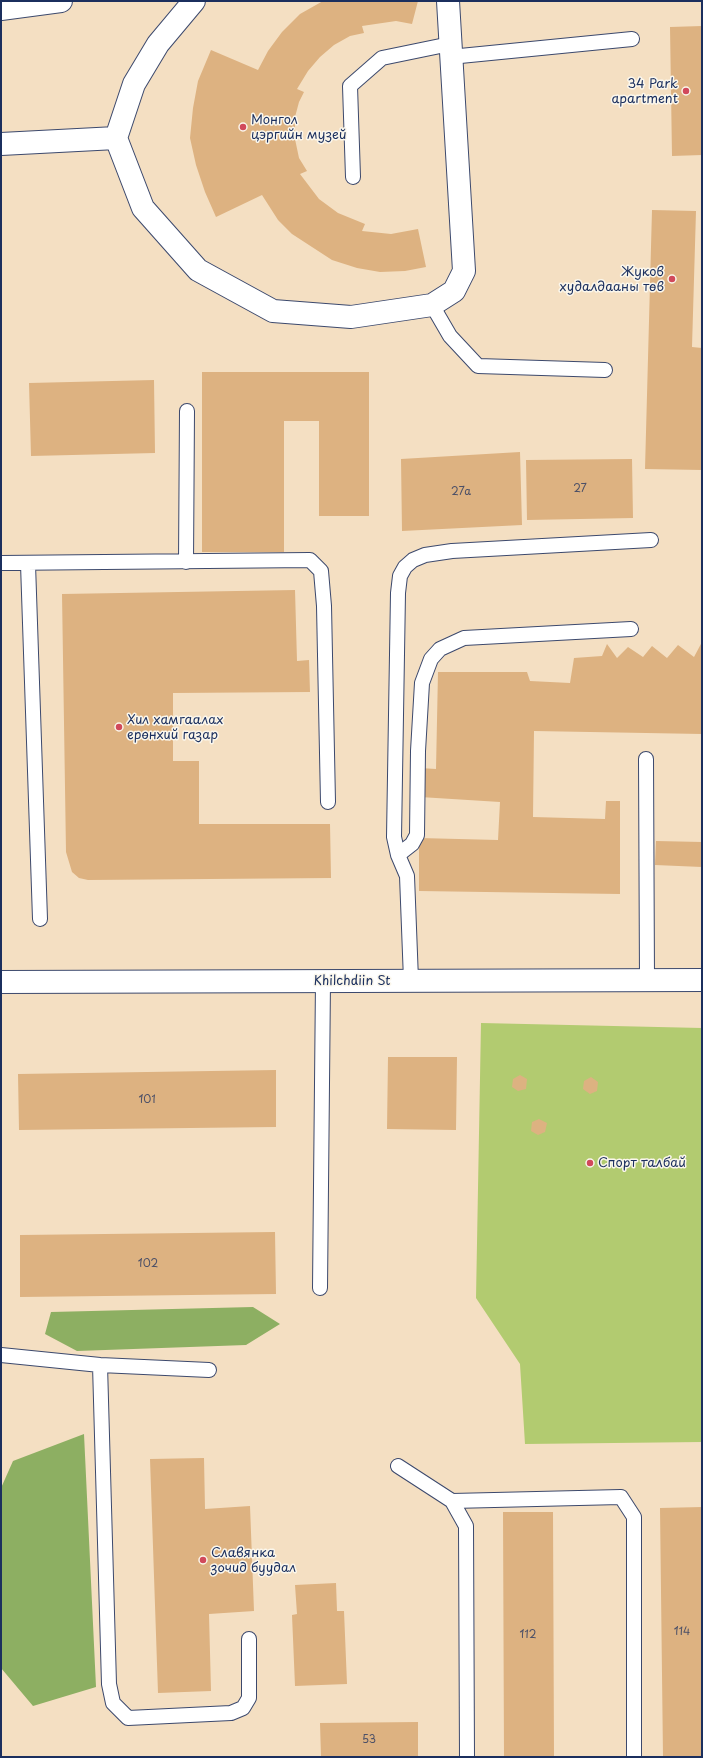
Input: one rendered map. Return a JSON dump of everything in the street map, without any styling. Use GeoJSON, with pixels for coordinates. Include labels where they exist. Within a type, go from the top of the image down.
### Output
{"type":"FeatureCollection","features":[{"type":"Feature","properties":{"kind":"street"},"geometry":{"type":"LineString","coordinates":[[1,9],[61,1]]}},
{"type":"Feature","properties":{"kind":"street"},"geometry":{"type":"LineString","coordinates":[[194,1],[158,44],[134,84],[116,138],[143,208],[198,270],[272,311],[351,318],[432,305],[454,291],[464,271],[448,1]]}},
{"type":"Feature","properties":{"kind":"street"},"geometry":{"type":"LineString","coordinates":[[1,144],[116,138]]}},
{"type":"Feature","properties":{"kind":"street","name":"Khilchdiin St"},"geometry":{"type":"LineString","coordinates":[[1,982],[702,980]]}},
{"type":"Feature","properties":{"kind":"lane"},"geometry":{"type":"LineString","coordinates":[[353,177],[350,86],[382,58],[450,50],[632,38]]}},
{"type":"Feature","properties":{"kind":"lane"},"geometry":{"type":"LineString","coordinates":[[432,305],[450,336],[478,366],[605,370]]}},
{"type":"Feature","properties":{"kind":"lane"},"geometry":{"type":"LineString","coordinates":[[186,562],[187,411]]}},
{"type":"Feature","properties":{"kind":"lane"},"geometry":{"type":"LineString","coordinates":[[411,980],[407,876],[398,855],[394,837],[398,593],[400,576],[405,567],[412,560],[425,555],[446,552],[651,540]]}},
{"type":"Feature","properties":{"kind":"lane"},"geometry":{"type":"LineString","coordinates":[[1,563],[28,564],[310,560],[321,571],[324,606],[328,802]]}},
{"type":"Feature","properties":{"kind":"lane"},"geometry":{"type":"LineString","coordinates":[[28,564],[40,919]]}},
{"type":"Feature","properties":{"kind":"lane"},"geometry":{"type":"LineString","coordinates":[[398,855],[412,844],[417,835],[418,751],[422,683],[430,660],[440,649],[464,638],[631,629]]}},
{"type":"Feature","properties":{"kind":"lane"},"geometry":{"type":"LineString","coordinates":[[646,759],[647,979]]}},
{"type":"Feature","properties":{"kind":"lane"},"geometry":{"type":"LineString","coordinates":[[320,1288],[323,981]]}},
{"type":"Feature","properties":{"kind":"lane"},"geometry":{"type":"LineString","coordinates":[[1,1356],[100,1365],[209,1370]]}},
{"type":"Feature","properties":{"kind":"lane"},"geometry":{"type":"LineString","coordinates":[[100,1365],[109,1684],[113,1703],[128,1718],[231,1713],[242,1708],[249,1698],[249,1639]]}},
{"type":"Feature","properties":{"kind":"lane"},"geometry":{"type":"LineString","coordinates":[[398,1466],[452,1502],[466,1526],[467,1757]]}},
{"type":"Feature","properties":{"kind":"lane"},"geometry":{"type":"LineString","coordinates":[[452,1502],[621,1497],[634,1517],[634,1757]]}},
{"type":"Feature","properties":{"kind":"green space","name":"Спорт талбай"},"geometry":{"type":"Polygon","coordinates":[[[481,1023],[702,1028],[702,1442],[525,1444],[520,1364],[476,1298],[481,1023]]]}},
{"type":"Feature","properties":{"kind":"green space"},"geometry":{"type":"Polygon","coordinates":[[[253,1307],[280,1324],[246,1345],[77,1351],[45,1334],[51,1312],[253,1307]]]}},
{"type":"Feature","properties":{"kind":"green space"},"geometry":{"type":"Polygon","coordinates":[[[84,1434],[96,1687],[33,1706],[1,1668],[1,1488],[13,1461],[84,1434]]]}},
{"type":"Feature","properties":{"kind":"building","name":"Монгол цэргийн музей"},"geometry":{"type":"Polygon","coordinates":[[[323,1],[418,1],[412,24],[396,21],[362,26],[364,33],[350,36],[334,45],[320,57],[308,71],[297,89],[304,92],[299,102],[295,117],[295,139],[299,158],[307,171],[300,174],[319,199],[338,213],[365,224],[362,231],[391,234],[418,229],[426,267],[405,271],[380,272],[357,268],[332,260],[292,234],[278,220],[262,195],[216,217],[205,192],[196,165],[190,138],[198,81],[211,50],[258,70],[268,51],[282,32],[300,14],[323,1]]]}},
{"type":"Feature","properties":{"kind":"building","name":"34 Park apartment"},"geometry":{"type":"Polygon","coordinates":[[[702,26],[702,155],[672,156],[670,27],[702,26]]]}},
{"type":"Feature","properties":{"kind":"building","name":"Жуков худалдааны төв"},"geometry":{"type":"Polygon","coordinates":[[[652,210],[696,211],[692,347],[702,348],[702,470],[645,469],[652,210]]]}},
{"type":"Feature","properties":{"kind":"building"},"geometry":{"type":"Polygon","coordinates":[[[202,372],[369,372],[369,516],[319,516],[319,421],[284,421],[284,552],[202,552],[202,372]]]}},
{"type":"Feature","properties":{"kind":"building"},"geometry":{"type":"Polygon","coordinates":[[[154,380],[155,453],[31,456],[29,383],[154,380]]]}},
{"type":"Feature","properties":{"kind":"building"},"geometry":{"type":"Polygon","coordinates":[[[520,452],[522,525],[402,531],[401,459],[520,452]]]}},
{"type":"Feature","properties":{"kind":"building"},"geometry":{"type":"Polygon","coordinates":[[[632,459],[633,518],[527,520],[526,460],[632,459]]]}},
{"type":"Feature","properties":{"kind":"building","name":"Хил хамгаалах ерөнхий газар"},"geometry":{"type":"Polygon","coordinates":[[[295,590],[297,661],[309,660],[310,692],[173,693],[173,761],[199,761],[199,824],[330,824],[331,878],[88,880],[79,878],[72,872],[66,852],[62,594],[295,590]]]}},
{"type":"Feature","properties":{"kind":"building"},"geometry":{"type":"Polygon","coordinates":[[[702,642],[702,734],[534,731],[533,817],[605,819],[606,801],[620,801],[620,894],[419,891],[419,838],[498,840],[500,802],[420,797],[420,768],[436,769],[438,672],[527,672],[530,681],[570,683],[574,658],[602,656],[607,644],[617,658],[628,647],[643,657],[652,646],[667,658],[678,645],[694,657],[702,642]]]}},
{"type":"Feature","properties":{"kind":"building"},"geometry":{"type":"Polygon","coordinates":[[[656,841],[702,842],[702,867],[655,865],[656,841]]]}},
{"type":"Feature","properties":{"kind":"building"},"geometry":{"type":"Polygon","coordinates":[[[388,1057],[457,1057],[456,1130],[387,1129],[388,1057]]]}},
{"type":"Feature","properties":{"kind":"building"},"geometry":{"type":"Polygon","coordinates":[[[276,1070],[276,1127],[19,1130],[18,1074],[276,1070]]]}},
{"type":"Feature","properties":{"kind":"building"},"geometry":{"type":"Polygon","coordinates":[[[520,1075],[527,1079],[526,1089],[518,1091],[512,1087],[513,1079],[520,1075]]]}},
{"type":"Feature","properties":{"kind":"building"},"geometry":{"type":"Polygon","coordinates":[[[591,1077],[598,1082],[597,1091],[590,1094],[583,1089],[584,1081],[591,1077]]]}},
{"type":"Feature","properties":{"kind":"building"},"geometry":{"type":"Polygon","coordinates":[[[539,1119],[547,1123],[545,1132],[538,1135],[531,1131],[532,1122],[539,1119]]]}},
{"type":"Feature","properties":{"kind":"building"},"geometry":{"type":"Polygon","coordinates":[[[275,1232],[276,1294],[20,1297],[20,1235],[275,1232]]]}},
{"type":"Feature","properties":{"kind":"building","name":"Славянка зочид буудал"},"geometry":{"type":"Polygon","coordinates":[[[204,1458],[205,1509],[250,1506],[254,1611],[209,1614],[211,1691],[158,1693],[150,1459],[204,1458]]]}},
{"type":"Feature","properties":{"kind":"building"},"geometry":{"type":"Polygon","coordinates":[[[702,1507],[702,1757],[663,1757],[660,1508],[702,1507]]]}},
{"type":"Feature","properties":{"kind":"building"},"geometry":{"type":"Polygon","coordinates":[[[503,1512],[553,1512],[554,1757],[504,1757],[503,1512]]]}},
{"type":"Feature","properties":{"kind":"building"},"geometry":{"type":"Polygon","coordinates":[[[336,1583],[337,1611],[344,1611],[347,1684],[295,1686],[292,1615],[297,1614],[295,1585],[336,1583]]]}},
{"type":"Feature","properties":{"kind":"building"},"geometry":{"type":"Polygon","coordinates":[[[418,1722],[418,1757],[321,1757],[320,1723],[418,1722]]]}},
{"type":"Feature","properties":{"kind":"place","name":"34 Park apartment"},"geometry":{"type":"Point","coordinates":[686,91]}},
{"type":"Feature","properties":{"kind":"place","name":"Монгол цэргийн музей"},"geometry":{"type":"Point","coordinates":[243,127]}},
{"type":"Feature","properties":{"kind":"place","name":"Жуков худалдааны төв"},"geometry":{"type":"Point","coordinates":[672,279]}},
{"type":"Feature","properties":{"kind":"place","name":"Хил хамгаалах ерөнхий газар"},"geometry":{"type":"Point","coordinates":[119,727]}},
{"type":"Feature","properties":{"kind":"place","name":"Спорт талбай"},"geometry":{"type":"Point","coordinates":[590,1163]}},
{"type":"Feature","properties":{"kind":"place","name":"Славянка зочид буудал"},"geometry":{"type":"Point","coordinates":[203,1560]}}]}
